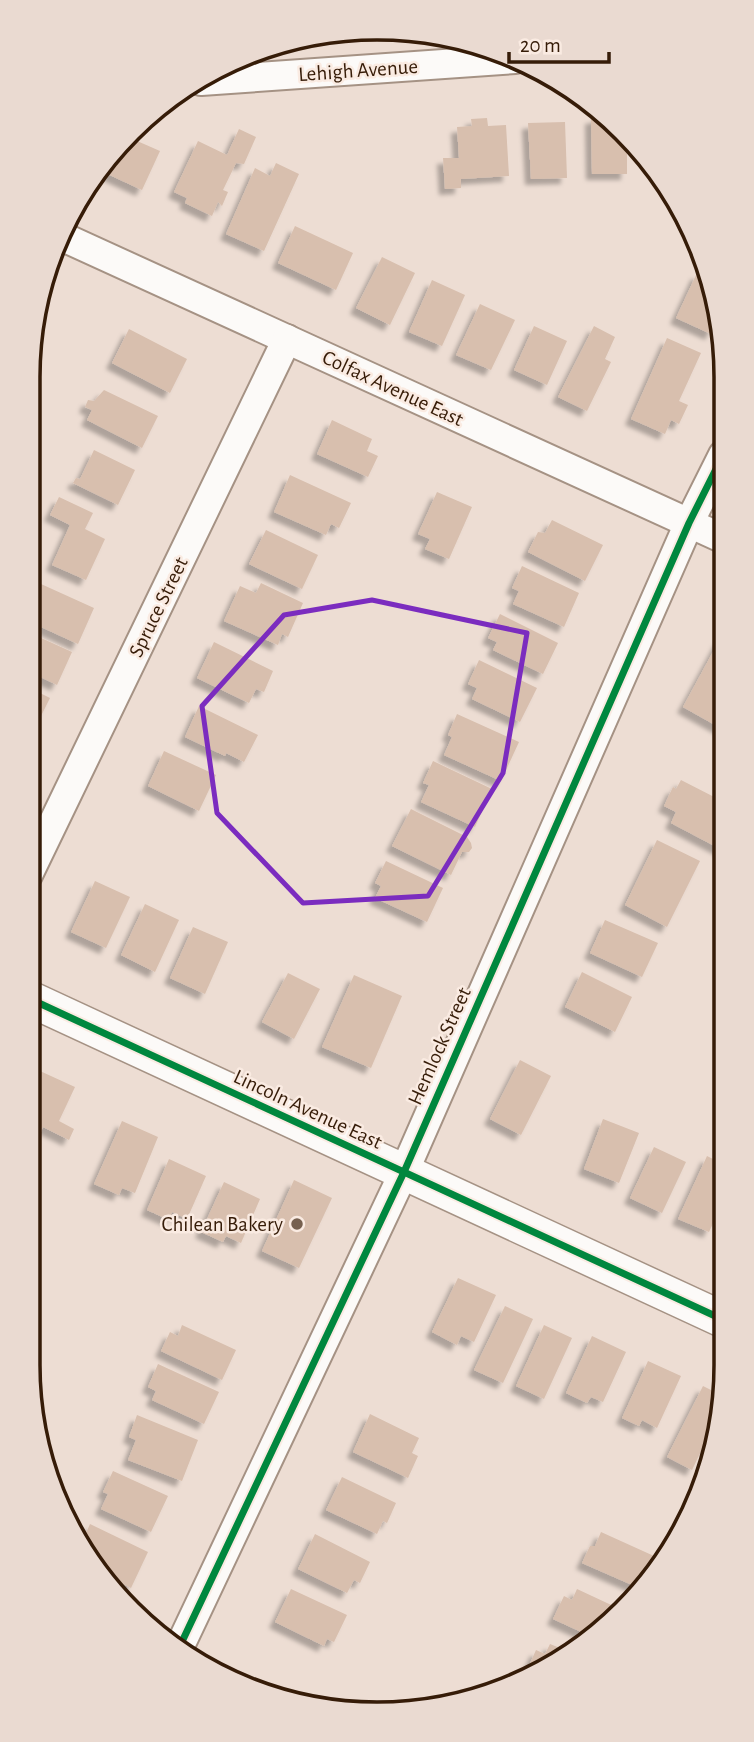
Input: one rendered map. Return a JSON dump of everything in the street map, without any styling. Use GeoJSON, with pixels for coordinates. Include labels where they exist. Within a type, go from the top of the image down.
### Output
{"type":"FeatureCollection","features":[{"type":"Feature","properties":{"kind":"street","name":"Lehigh Avenue"},"geometry":{"type":"LineString","coordinates":[[219,80],[492,61]]}},
{"type":"Feature","properties":{"kind":"street","name":"Colfax Avenue East"},"geometry":{"type":"LineString","coordinates":[[70,240],[714,534]]}},
{"type":"Feature","properties":{"kind":"street","name":"Spruce Street"},"geometry":{"type":"LineString","coordinates":[[40,850],[288,340]]}},
{"type":"Feature","properties":{"kind":"street","name":"Hemlock Street"},"geometry":{"type":"LineString","coordinates":[[183,1640],[404,1172],[689,523],[714,473]]}},
{"type":"Feature","properties":{"kind":"street","name":"Lincoln Avenue East"},"geometry":{"type":"LineString","coordinates":[[40,1004],[714,1315]]}},
{"type":"Feature","properties":{"kind":"highlighted area"},"geometry":{"type":"Polygon","coordinates":[[[372,600],[527,633],[503,773],[428,896],[303,903],[217,813],[202,706],[284,615],[372,600]]]}},
{"type":"Feature","properties":{"kind":"building"},"geometry":{"type":"Polygon","coordinates":[[[487,118],[488,126],[506,125],[509,176],[461,179],[461,188],[445,189],[443,158],[459,158],[457,127],[472,126],[471,119],[487,118]]]}},
{"type":"Feature","properties":{"kind":"building"},"geometry":{"type":"Polygon","coordinates":[[[591,118],[627,152],[627,174],[592,174],[591,118]]]}},
{"type":"Feature","properties":{"kind":"building"},"geometry":{"type":"Polygon","coordinates":[[[565,122],[567,178],[531,179],[528,123],[565,122]]]}},
{"type":"Feature","properties":{"kind":"building"},"geometry":{"type":"Polygon","coordinates":[[[239,129],[256,137],[244,164],[236,163],[223,190],[228,192],[222,206],[218,202],[212,216],[185,203],[187,198],[174,192],[198,141],[227,155],[239,129]]]}},
{"type":"Feature","properties":{"kind":"building"},"geometry":{"type":"Polygon","coordinates":[[[137,141],[160,151],[142,190],[108,174],[137,141]]]}},
{"type":"Feature","properties":{"kind":"building"},"geometry":{"type":"Polygon","coordinates":[[[276,163],[299,174],[264,251],[226,234],[255,168],[270,176],[276,163]]]}},
{"type":"Feature","properties":{"kind":"building"},"geometry":{"type":"Polygon","coordinates":[[[295,226],[353,253],[336,290],[278,263],[295,226]]]}},
{"type":"Feature","properties":{"kind":"building"},"geometry":{"type":"Polygon","coordinates":[[[382,257],[415,273],[390,325],[356,308],[382,257]]]}},
{"type":"Feature","properties":{"kind":"building"},"geometry":{"type":"Polygon","coordinates":[[[697,273],[697,273],[711,334],[676,318],[697,273]]]}},
{"type":"Feature","properties":{"kind":"building"},"geometry":{"type":"Polygon","coordinates":[[[432,280],[465,295],[442,346],[409,332],[432,280]]]}},
{"type":"Feature","properties":{"kind":"building"},"geometry":{"type":"Polygon","coordinates":[[[480,304],[515,320],[491,370],[456,355],[480,304]]]}},
{"type":"Feature","properties":{"kind":"building"},"geometry":{"type":"Polygon","coordinates":[[[534,326],[567,341],[547,385],[514,370],[534,326]]]}},
{"type":"Feature","properties":{"kind":"building"},"geometry":{"type":"Polygon","coordinates":[[[594,326],[615,337],[605,359],[611,362],[587,411],[558,397],[594,326]]]}},
{"type":"Feature","properties":{"kind":"building"},"geometry":{"type":"Polygon","coordinates":[[[129,329],[187,359],[170,393],[112,363],[129,329]]]}},
{"type":"Feature","properties":{"kind":"building"},"geometry":{"type":"Polygon","coordinates":[[[667,338],[701,353],[679,401],[688,405],[679,424],[671,420],[665,434],[631,419],[667,338]]]}},
{"type":"Feature","properties":{"kind":"building"},"geometry":{"type":"Polygon","coordinates":[[[104,390],[158,416],[142,448],[87,420],[92,410],[85,407],[88,400],[94,401],[104,390]]]}},
{"type":"Feature","properties":{"kind":"building"},"geometry":{"type":"Polygon","coordinates":[[[332,420],[372,439],[367,451],[378,456],[368,477],[317,454],[332,420]]]}},
{"type":"Feature","properties":{"kind":"building"},"geometry":{"type":"Polygon","coordinates":[[[94,450],[135,470],[118,505],[73,483],[76,478],[80,479],[94,450]]]}},
{"type":"Feature","properties":{"kind":"building"},"geometry":{"type":"Polygon","coordinates":[[[290,475],[351,503],[339,528],[331,524],[326,535],[274,512],[290,475]]]}},
{"type":"Feature","properties":{"kind":"building"},"geometry":{"type":"Polygon","coordinates":[[[437,492],[472,507],[449,559],[425,549],[430,539],[418,534],[437,492]]]}},
{"type":"Feature","properties":{"kind":"building"},"geometry":{"type":"Polygon","coordinates":[[[59,497],[93,513],[85,529],[105,539],[86,580],[52,565],[70,525],[50,515],[59,497]]]}},
{"type":"Feature","properties":{"kind":"building"},"geometry":{"type":"Polygon","coordinates":[[[552,520],[603,545],[585,581],[528,552],[538,532],[545,533],[552,520]]]}},
{"type":"Feature","properties":{"kind":"building"},"geometry":{"type":"Polygon","coordinates":[[[266,530],[318,555],[302,589],[249,564],[266,530]]]}},
{"type":"Feature","properties":{"kind":"building"},"geometry":{"type":"Polygon","coordinates":[[[522,566],[579,593],[564,627],[513,604],[519,591],[512,588],[522,566]]]}},
{"type":"Feature","properties":{"kind":"building"},"geometry":{"type":"Polygon","coordinates":[[[261,583],[303,603],[288,637],[282,634],[278,645],[224,621],[240,586],[256,593],[261,583]]]}},
{"type":"Feature","properties":{"kind":"building"},"geometry":{"type":"Polygon","coordinates":[[[41,584],[94,608],[78,644],[40,627],[41,584]]]}},
{"type":"Feature","properties":{"kind":"building"},"geometry":{"type":"Polygon","coordinates":[[[500,614],[558,643],[543,674],[493,650],[497,642],[488,638],[500,614]]]}},
{"type":"Feature","properties":{"kind":"building"},"geometry":{"type":"Polygon","coordinates":[[[40,637],[72,652],[57,685],[40,677],[40,637]]]}},
{"type":"Feature","properties":{"kind":"building"},"geometry":{"type":"Polygon","coordinates":[[[214,642],[273,671],[264,692],[256,689],[249,703],[197,678],[214,642]]]}},
{"type":"Feature","properties":{"kind":"building"},"geometry":{"type":"Polygon","coordinates":[[[714,650],[714,724],[683,707],[714,650]]]}},
{"type":"Feature","properties":{"kind":"building"},"geometry":{"type":"Polygon","coordinates":[[[479,660],[537,688],[520,722],[472,699],[477,688],[468,684],[479,660]]]}},
{"type":"Feature","properties":{"kind":"building"},"geometry":{"type":"Polygon","coordinates":[[[40,693],[50,698],[40,718],[40,693]]]}},
{"type":"Feature","properties":{"kind":"building"},"geometry":{"type":"Polygon","coordinates":[[[199,706],[258,735],[244,762],[185,737],[199,706]]]}},
{"type":"Feature","properties":{"kind":"building"},"geometry":{"type":"Polygon","coordinates":[[[457,714],[519,742],[501,781],[444,755],[452,737],[448,735],[457,714]]]}},
{"type":"Feature","properties":{"kind":"building"},"geometry":{"type":"Polygon","coordinates":[[[164,751],[216,775],[199,811],[148,786],[164,751]]]}},
{"type":"Feature","properties":{"kind":"building"},"geometry":{"type":"Polygon","coordinates":[[[433,761],[492,789],[475,827],[421,802],[429,785],[423,783],[433,761]]]}},
{"type":"Feature","properties":{"kind":"building"},"geometry":{"type":"Polygon","coordinates":[[[681,780],[714,797],[714,846],[671,823],[676,812],[664,806],[673,787],[676,789],[681,780]]]}},
{"type":"Feature","properties":{"kind":"building"},"geometry":{"type":"Polygon","coordinates":[[[411,809],[467,837],[471,843],[472,848],[469,852],[462,852],[451,875],[392,846],[411,809]]]}},
{"type":"Feature","properties":{"kind":"building"},"geometry":{"type":"Polygon","coordinates":[[[657,840],[700,861],[667,927],[625,905],[657,840]]]}},
{"type":"Feature","properties":{"kind":"building"},"geometry":{"type":"Polygon","coordinates":[[[386,861],[443,888],[427,922],[375,898],[381,886],[375,883],[386,861]]]}},
{"type":"Feature","properties":{"kind":"building"},"geometry":{"type":"Polygon","coordinates":[[[95,881],[130,897],[106,948],[71,932],[95,881]]]}},
{"type":"Feature","properties":{"kind":"building"},"geometry":{"type":"Polygon","coordinates":[[[145,904],[179,920],[155,972],[121,955],[145,904]]]}},
{"type":"Feature","properties":{"kind":"building"},"geometry":{"type":"Polygon","coordinates":[[[605,920],[658,943],[642,977],[590,953],[605,920]]]}},
{"type":"Feature","properties":{"kind":"building"},"geometry":{"type":"Polygon","coordinates":[[[193,927],[228,942],[205,994],[170,978],[193,927]]]}},
{"type":"Feature","properties":{"kind":"building"},"geometry":{"type":"Polygon","coordinates":[[[582,972],[632,997],[615,1032],[565,1007],[582,972]]]}},
{"type":"Feature","properties":{"kind":"building"},"geometry":{"type":"Polygon","coordinates":[[[288,973],[320,989],[294,1039],[262,1022],[288,973]]]}},
{"type":"Feature","properties":{"kind":"building"},"geometry":{"type":"Polygon","coordinates":[[[354,975],[402,996],[371,1068],[322,1047],[354,975]]]}},
{"type":"Feature","properties":{"kind":"building"},"geometry":{"type":"Polygon","coordinates":[[[520,1060],[551,1076],[521,1135],[490,1119],[520,1060]]]}},
{"type":"Feature","properties":{"kind":"building"},"geometry":{"type":"Polygon","coordinates":[[[40,1071],[75,1087],[59,1121],[74,1129],[69,1140],[43,1127],[40,1134],[40,1071]]]}},
{"type":"Feature","properties":{"kind":"building"},"geometry":{"type":"Polygon","coordinates":[[[603,1119],[639,1133],[619,1183],[584,1169],[603,1119]]]}},
{"type":"Feature","properties":{"kind":"building"},"geometry":{"type":"Polygon","coordinates":[[[122,1121],[158,1137],[135,1193],[122,1188],[119,1195],[94,1184],[122,1121]]]}},
{"type":"Feature","properties":{"kind":"building"},"geometry":{"type":"Polygon","coordinates":[[[654,1147],[686,1162],[662,1213],[630,1198],[654,1147]]]}},
{"type":"Feature","properties":{"kind":"building"},"geometry":{"type":"Polygon","coordinates":[[[707,1156],[714,1160],[714,1221],[709,1232],[678,1219],[707,1156]]]}},
{"type":"Feature","properties":{"kind":"building"},"geometry":{"type":"Polygon","coordinates":[[[169,1159],[206,1176],[187,1219],[172,1212],[169,1220],[147,1210],[169,1159]]]}},
{"type":"Feature","properties":{"kind":"building","name":"Chilean Bakery"},"geometry":{"type":"Polygon","coordinates":[[[294,1180],[332,1198],[299,1268],[262,1251],[294,1180]]]}},
{"type":"Feature","properties":{"kind":"building"},"geometry":{"type":"Polygon","coordinates":[[[224,1182],[260,1199],[241,1243],[226,1236],[223,1242],[201,1232],[224,1182]]]}},
{"type":"Feature","properties":{"kind":"building"},"geometry":{"type":"Polygon","coordinates":[[[458,1278],[496,1295],[474,1342],[461,1336],[457,1345],[432,1332],[458,1278]]]}},
{"type":"Feature","properties":{"kind":"building"},"geometry":{"type":"Polygon","coordinates":[[[505,1306],[533,1319],[503,1383],[474,1370],[505,1306]]]}},
{"type":"Feature","properties":{"kind":"building"},"geometry":{"type":"Polygon","coordinates":[[[182,1325],[236,1350],[222,1380],[161,1351],[170,1332],[178,1336],[182,1325]]]}},
{"type":"Feature","properties":{"kind":"building"},"geometry":{"type":"Polygon","coordinates":[[[544,1325],[572,1338],[544,1399],[516,1386],[544,1325]]]}},
{"type":"Feature","properties":{"kind":"building"},"geometry":{"type":"Polygon","coordinates":[[[592,1336],[626,1352],[603,1402],[591,1397],[587,1403],[566,1393],[592,1336]]]}},
{"type":"Feature","properties":{"kind":"building"},"geometry":{"type":"Polygon","coordinates":[[[648,1361],[681,1376],[657,1428],[642,1420],[639,1426],[622,1418],[648,1361]]]}},
{"type":"Feature","properties":{"kind":"building"},"geometry":{"type":"Polygon","coordinates":[[[158,1364],[219,1392],[204,1424],[152,1400],[156,1391],[148,1387],[158,1364]]]}},
{"type":"Feature","properties":{"kind":"building"},"geometry":{"type":"Polygon","coordinates":[[[703,1386],[713,1391],[703,1447],[692,1470],[667,1457],[703,1386]]]}},
{"type":"Feature","properties":{"kind":"building"},"geometry":{"type":"Polygon","coordinates":[[[370,1414],[419,1438],[412,1453],[418,1456],[408,1478],[353,1452],[370,1414]]]}},
{"type":"Feature","properties":{"kind":"building"},"geometry":{"type":"Polygon","coordinates":[[[137,1415],[198,1440],[182,1481],[128,1460],[136,1440],[129,1437],[137,1415]]]}},
{"type":"Feature","properties":{"kind":"building"},"geometry":{"type":"Polygon","coordinates":[[[113,1471],[168,1496],[151,1532],[101,1509],[108,1494],[103,1492],[113,1471]]]}},
{"type":"Feature","properties":{"kind":"building"},"geometry":{"type":"Polygon","coordinates":[[[342,1477],[396,1503],[387,1523],[383,1521],[377,1534],[326,1510],[342,1477]]]}},
{"type":"Feature","properties":{"kind":"building"},"geometry":{"type":"Polygon","coordinates":[[[90,1524],[148,1552],[131,1588],[121,1583],[86,1534],[90,1524]]]}},
{"type":"Feature","properties":{"kind":"building"},"geometry":{"type":"Polygon","coordinates":[[[601,1532],[654,1556],[632,1585],[582,1563],[590,1546],[595,1546],[601,1532]]]}},
{"type":"Feature","properties":{"kind":"building"},"geometry":{"type":"Polygon","coordinates":[[[315,1534],[370,1562],[360,1583],[354,1580],[347,1593],[298,1569],[315,1534]]]}},
{"type":"Feature","properties":{"kind":"building"},"geometry":{"type":"Polygon","coordinates":[[[291,1589],[347,1615],[334,1642],[327,1639],[324,1646],[275,1622],[291,1589]]]}},
{"type":"Feature","properties":{"kind":"building"},"geometry":{"type":"Polygon","coordinates":[[[577,1589],[612,1605],[582,1632],[553,1619],[564,1596],[572,1600],[577,1589]]]}},
{"type":"Feature","properties":{"kind":"building"},"geometry":{"type":"Polygon","coordinates":[[[550,1644],[560,1648],[529,1665],[536,1650],[545,1654],[550,1644]]]}},
{"type":"Feature","properties":{"kind":"cycle path"},"geometry":{"type":"LineString","coordinates":[[183,1640],[404,1172],[689,523],[714,473]]}},
{"type":"Feature","properties":{"kind":"cycle path"},"geometry":{"type":"LineString","coordinates":[[40,1004],[714,1315]]}},
{"type":"Feature","properties":{"kind":"place","name":"Chilean Bakery"},"geometry":{"type":"Point","coordinates":[297,1224]}}]}
